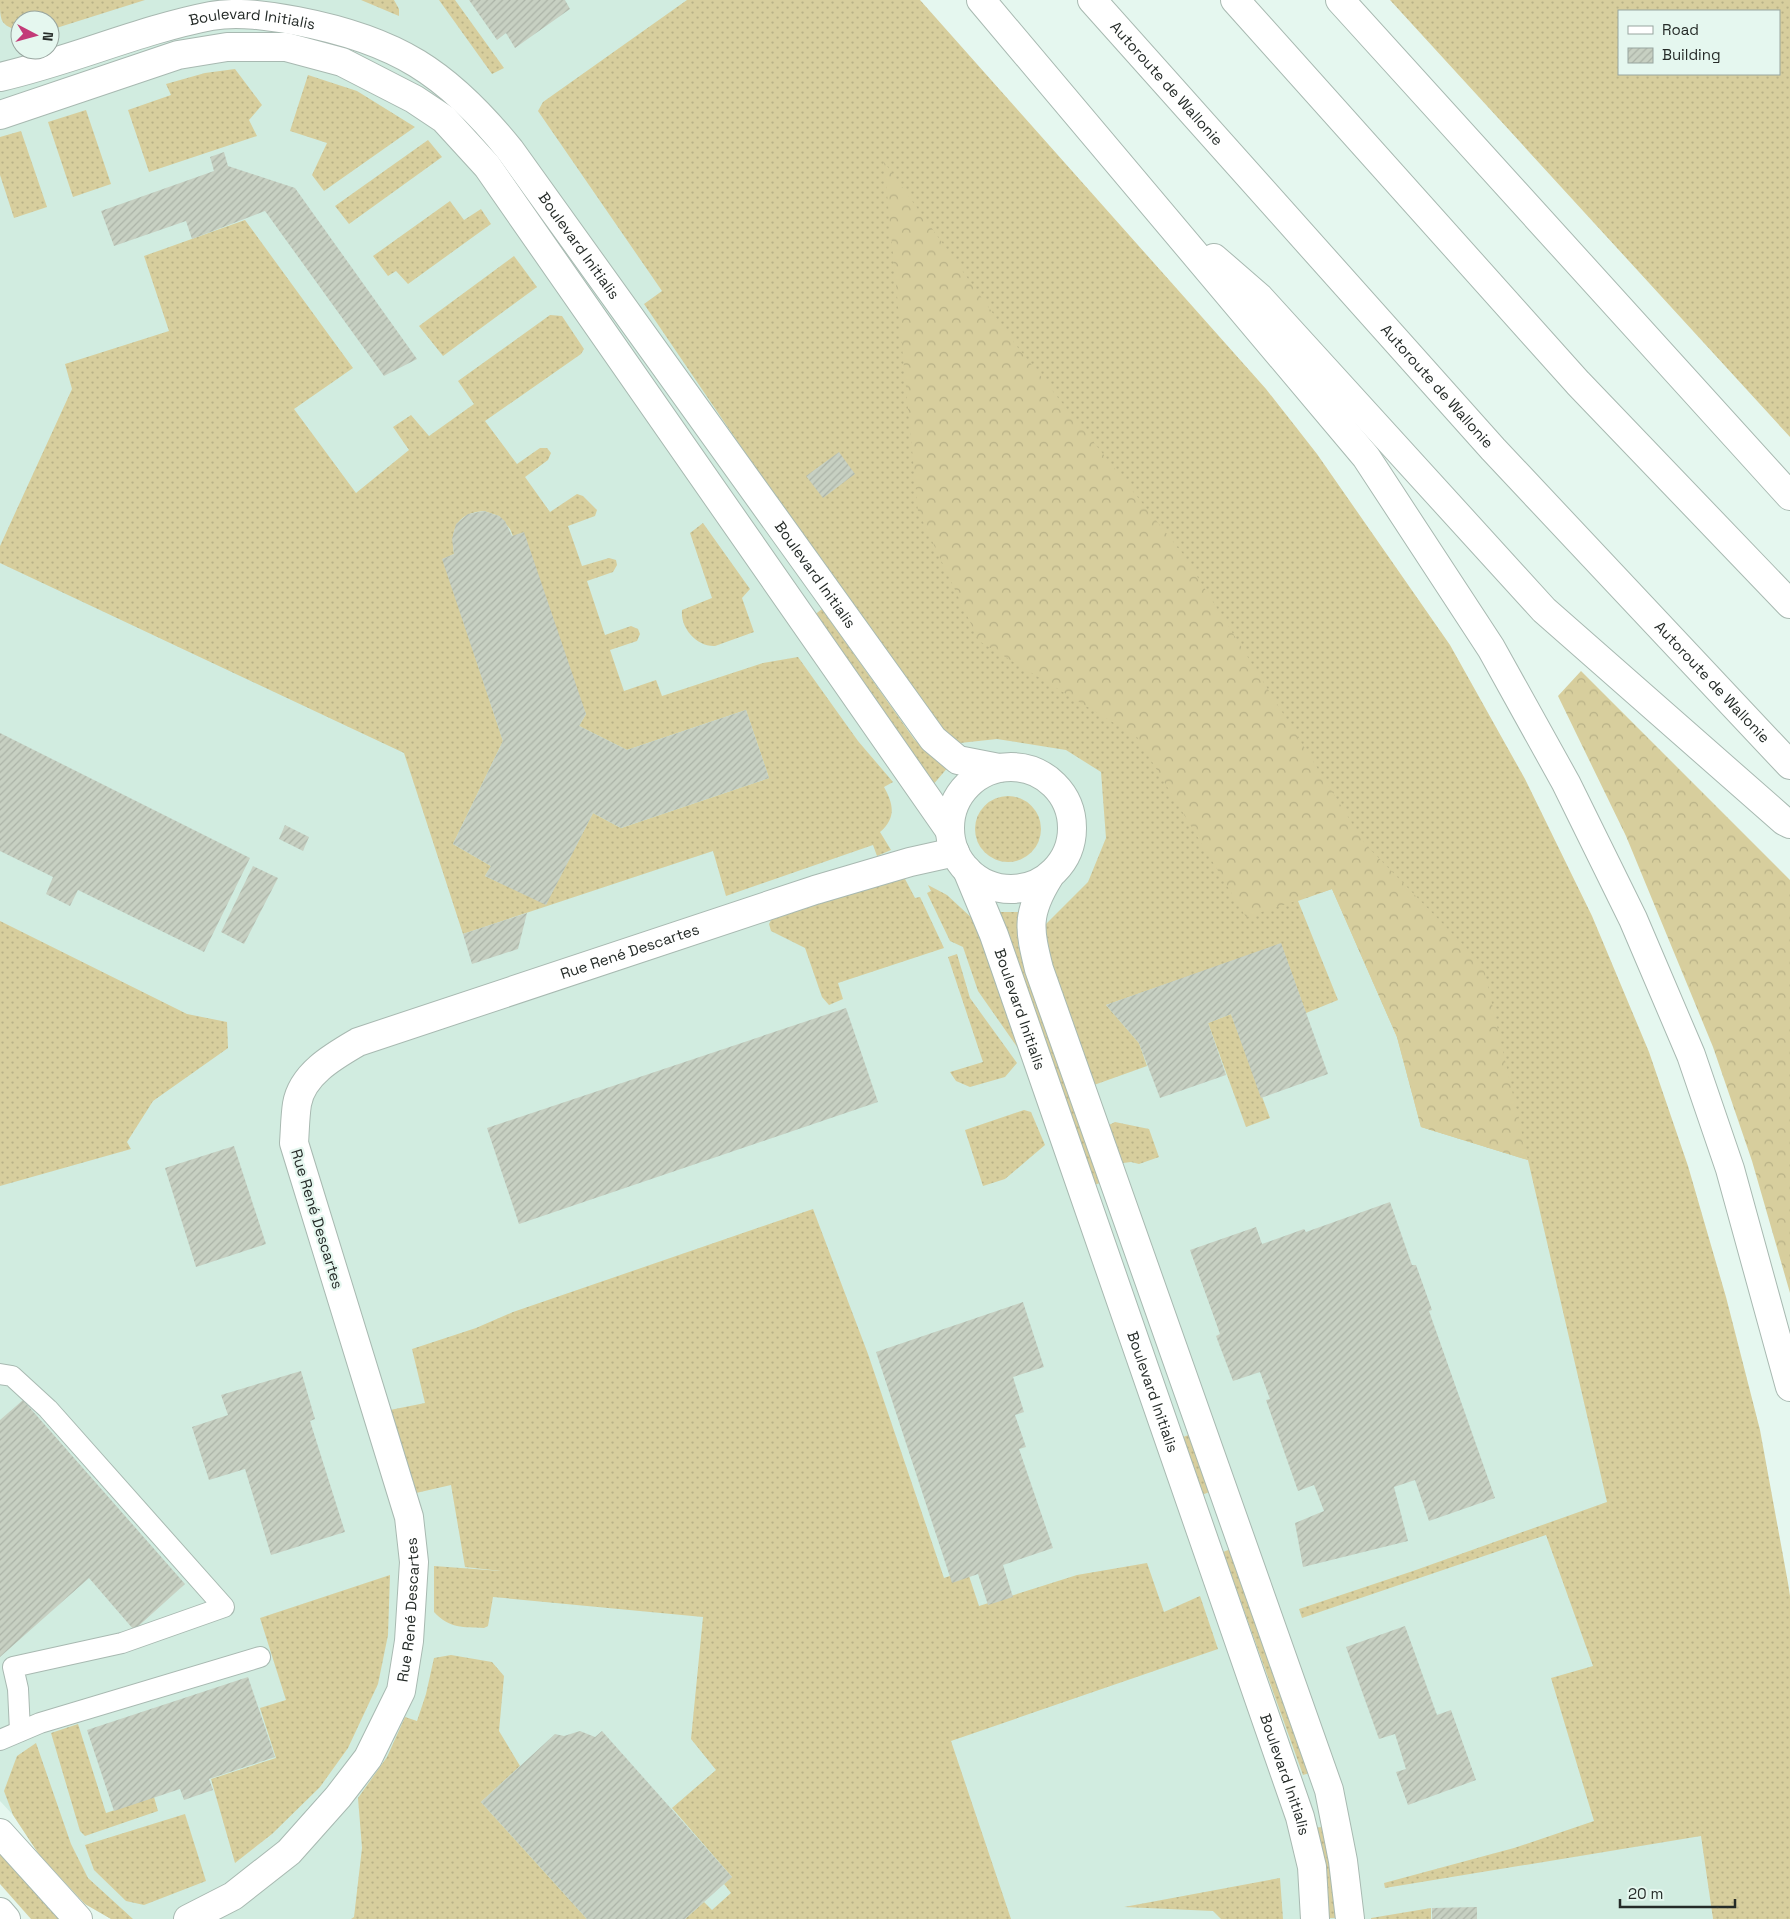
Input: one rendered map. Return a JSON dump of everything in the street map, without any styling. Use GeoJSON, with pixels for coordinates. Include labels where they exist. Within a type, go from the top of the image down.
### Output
{"type":"FeatureCollection","features":[{"type":"Feature","properties":{"kind":"main road"},"geometry":{"type":"LineString","coordinates":[[981,0],[1366,457],[1491,648],[1566,783],[1633,919],[1691,1055],[1730,1169],[1790,1387]]}},
{"type":"Feature","properties":{"kind":"main road","name":"Autoroute de Wallonie"},"geometry":{"type":"LineString","coordinates":[[1092,0],[1493,449],[1790,765]]}},
{"type":"Feature","properties":{"kind":"main road"},"geometry":{"type":"LineString","coordinates":[[1236,0],[1578,383],[1790,604]]}},
{"type":"Feature","properties":{"kind":"main road"},"geometry":{"type":"LineString","coordinates":[[1340,0],[1790,496]]}},
{"type":"Feature","properties":{"kind":"main road","name":"Boulevard Initialis"},"geometry":{"type":"LineString","coordinates":[[0,77],[38,69],[144,33],[212,16],[260,14],[362,36],[407,57],[432,72],[479,113],[510,150],[933,739],[958,760],[999,768],[1020,767],[1040,773],[1056,785],[1067,802],[1073,822],[1071,843],[1063,862],[1048,877],[1033,886],[1015,889],[997,888],[980,881],[487,166],[444,119],[414,99],[342,62],[286,47],[227,47],[178,55],[0,115]]}},
{"type":"Feature","properties":{"kind":"main road"},"geometry":{"type":"LineString","coordinates":[[1156,208],[1259,297],[1544,610],[1784,822],[1790,824]]}},
{"type":"Feature","properties":{"kind":"main road"},"geometry":{"type":"LineString","coordinates":[[597,324],[623,307]]}},
{"type":"Feature","properties":{"kind":"main road","name":"Boulevard Initialis"},"geometry":{"type":"LineString","coordinates":[[999,768],[983,773],[969,784],[958,798],[952,814],[958,851],[997,944],[1300,1817],[1312,1867],[1315,1919]]}},
{"type":"Feature","properties":{"kind":"main road","name":"Rue René Descartes"},"geometry":{"type":"LineString","coordinates":[[188,1919],[233,1896],[289,1852],[338,1797],[368,1758],[401,1690],[409,1641],[414,1562],[409,1517],[294,1143],[297,1102],[311,1076],[333,1057],[358,1042],[815,890],[910,862],[958,851]]}},
{"type":"Feature","properties":{"kind":"main road","name":"Boulevard Initialis"},"geometry":{"type":"LineString","coordinates":[[1048,877],[1037,896],[1031,913],[1032,940],[1040,969],[1329,1790],[1348,1888],[1350,1919]]}},
{"type":"Feature","properties":{"kind":"main road"},"geometry":{"type":"LineString","coordinates":[[0,1833],[78,1919]]}},
{"type":"Feature","properties":{"kind":"main road"},"geometry":{"type":"LineString","coordinates":[[0,1912],[6,1919]]}},
{"type":"Feature","properties":{"kind":"lane"},"geometry":{"type":"LineString","coordinates":[[0,1374],[12,1376],[48,1409],[224,1607],[122,1643],[13,1667],[18,1689],[20,1731]]}},
{"type":"Feature","properties":{"kind":"lane"},"geometry":{"type":"LineString","coordinates":[[0,1740],[40,1723],[260,1657]]}},
{"type":"Feature","properties":{"kind":"shaded area"},"geometry":{"type":"Polygon","coordinates":[[[0,0],[749,0],[1483,965],[1702,1836],[1713,1919],[111,1919],[85,1904],[40,1856],[13,1815],[0,1801],[0,0]]]}},
{"type":"Feature","properties":{"kind":"green space"},"geometry":{"type":"Polygon","coordinates":[[[0,0],[145,0],[60,27],[60,10],[10,10],[10,28],[2,21],[0,0]]]}},
{"type":"Feature","properties":{"kind":"green space"},"geometry":{"type":"Polygon","coordinates":[[[361,0],[394,0],[399,9],[399,16],[361,0]]]}},
{"type":"Feature","properties":{"kind":"green space"},"geometry":{"type":"Polygon","coordinates":[[[439,0],[455,0],[504,68],[492,74],[439,0]]]}},
{"type":"Feature","properties":{"kind":"green space"},"geometry":{"type":"Polygon","coordinates":[[[687,0],[920,0],[1266,389],[1317,454],[1450,645],[1525,779],[1592,916],[1649,1052],[1688,1166],[1726,1297],[1760,1430],[1790,1596],[1790,1919],[1713,1919],[1701,1836],[1385,1888],[1384,1883],[1514,1848],[1594,1821],[1551,1678],[1593,1666],[1546,1535],[1302,1618],[1299,1609],[1413,1571],[1607,1502],[1528,1160],[1421,1127],[1397,1037],[1332,889],[1298,901],[1338,1000],[1306,1013],[1281,944],[1106,1005],[1139,1043],[1147,1066],[1094,1085],[1053,973],[1045,925],[1088,882],[1106,838],[1101,772],[1066,750],[997,739],[960,743],[927,720],[644,304],[662,291],[538,111],[543,102],[687,0]]]}},
{"type":"Feature","properties":{"kind":"green space"},"geometry":{"type":"Polygon","coordinates":[[[1390,0],[1790,0],[1790,437],[1390,0]]]}},
{"type":"Feature","properties":{"kind":"green space"},"geometry":{"type":"Polygon","coordinates":[[[235,69],[262,105],[249,120],[257,136],[149,172],[128,110],[171,95],[166,84],[205,73],[235,69]]]}},
{"type":"Feature","properties":{"kind":"green space"},"geometry":{"type":"Polygon","coordinates":[[[308,75],[357,91],[415,127],[324,191],[312,175],[327,143],[290,131],[308,75]]]}},
{"type":"Feature","properties":{"kind":"green space"},"geometry":{"type":"Polygon","coordinates":[[[86,110],[111,184],[73,197],[48,122],[86,110]]]}},
{"type":"Feature","properties":{"kind":"green space"},"geometry":{"type":"Polygon","coordinates":[[[21,131],[47,207],[14,218],[0,175],[0,137],[21,131]]]}},
{"type":"Feature","properties":{"kind":"green space"},"geometry":{"type":"Polygon","coordinates":[[[428,140],[442,157],[349,224],[335,206],[428,140]]]}},
{"type":"Feature","properties":{"kind":"green space"},"geometry":{"type":"Polygon","coordinates":[[[884,162],[1015,344],[1183,554],[1365,844],[1483,965],[1528,1160],[1421,1127],[1397,1037],[1332,889],[1246,917],[1137,737],[979,641],[918,511],[884,162]]]}},
{"type":"Feature","properties":{"kind":"green space"},"geometry":{"type":"Polygon","coordinates":[[[450,201],[464,220],[481,209],[491,224],[408,284],[396,271],[388,276],[373,256],[450,201]]]}},
{"type":"Feature","properties":{"kind":"green space"},"geometry":{"type":"Polygon","coordinates":[[[245,220],[353,368],[294,409],[356,493],[409,450],[393,427],[411,415],[429,436],[474,404],[458,381],[550,315],[562,316],[584,349],[581,354],[485,421],[517,464],[540,448],[547,448],[551,453],[548,460],[525,477],[550,512],[577,494],[583,496],[597,510],[595,516],[568,526],[582,566],[609,558],[616,560],[617,565],[613,572],[587,581],[605,635],[631,626],[638,629],[640,634],[637,641],[610,650],[624,691],[656,680],[662,696],[763,663],[798,657],[858,741],[893,782],[884,787],[890,800],[892,811],[889,822],[880,832],[891,850],[877,856],[873,845],[726,896],[713,851],[463,934],[404,753],[0,563],[0,546],[72,389],[65,364],[169,331],[144,256],[245,220]],[[484,511],[467,515],[457,524],[455,530],[453,537],[454,554],[443,559],[503,741],[453,844],[491,866],[485,876],[546,904],[593,813],[621,828],[769,778],[746,710],[627,750],[579,726],[586,714],[510,529],[499,516],[484,511]]]}},
{"type":"Feature","properties":{"kind":"green space"},"geometry":{"type":"Polygon","coordinates":[[[514,256],[537,287],[443,356],[419,326],[514,256]]]}},
{"type":"Feature","properties":{"kind":"green space"},"geometry":{"type":"Polygon","coordinates":[[[703,523],[750,589],[742,598],[754,632],[715,646],[696,640],[687,630],[682,617],[682,610],[712,598],[690,533],[703,523]]]}},
{"type":"Feature","properties":{"kind":"green space"},"geometry":{"type":"Polygon","coordinates":[[[822,609],[914,739],[928,753],[949,766],[932,786],[813,616],[822,609]]]}},
{"type":"Feature","properties":{"kind":"green space"},"geometry":{"type":"Polygon","coordinates":[[[1581,671],[1790,880],[1790,1293],[1752,1161],[1713,1047],[1626,836],[1558,696],[1581,671]]]}},
{"type":"Feature","properties":{"kind":"green space"},"geometry":{"type":"Polygon","coordinates":[[[1002,796],[1014,796],[1026,801],[1036,811],[1041,823],[1039,842],[1026,857],[1014,862],[1002,862],[990,857],[980,847],[975,835],[975,823],[980,811],[990,801],[1002,796]]]}},
{"type":"Feature","properties":{"kind":"green space"},"geometry":{"type":"Polygon","coordinates":[[[897,879],[905,879],[915,898],[920,897],[944,948],[838,983],[843,999],[829,1005],[822,997],[805,948],[771,931],[769,924],[772,918],[897,879]]]}},
{"type":"Feature","properties":{"kind":"green space"},"geometry":{"type":"Polygon","coordinates":[[[928,885],[947,895],[974,920],[1020,1051],[978,991],[963,947],[950,941],[927,893],[931,891],[928,885]]]}},
{"type":"Feature","properties":{"kind":"green space"},"geometry":{"type":"Polygon","coordinates":[[[993,912],[1020,912],[1018,945],[1103,1182],[1091,1186],[993,912]]]}},
{"type":"Feature","properties":{"kind":"green space"},"geometry":{"type":"Polygon","coordinates":[[[0,921],[187,1014],[227,1022],[228,1048],[153,1101],[127,1142],[131,1149],[0,1186],[0,921]]]}},
{"type":"Feature","properties":{"kind":"green space"},"geometry":{"type":"Polygon","coordinates":[[[957,954],[970,998],[1017,1063],[1005,1077],[970,1087],[956,1081],[950,1072],[983,1062],[948,957],[957,954]]]}},
{"type":"Feature","properties":{"kind":"green space"},"geometry":{"type":"Polygon","coordinates":[[[1231,1014],[1270,1118],[1246,1127],[1208,1023],[1231,1014]]]}},
{"type":"Feature","properties":{"kind":"green space"},"geometry":{"type":"Polygon","coordinates":[[[1024,1110],[1031,1112],[1045,1145],[1005,1179],[983,1186],[965,1130],[1024,1110]]]}},
{"type":"Feature","properties":{"kind":"green space"},"geometry":{"type":"Polygon","coordinates":[[[1115,1122],[1149,1129],[1159,1157],[1139,1164],[1123,1163],[1109,1125],[1115,1122]]]}},
{"type":"Feature","properties":{"kind":"green space"},"geometry":{"type":"Polygon","coordinates":[[[813,1209],[868,1354],[944,1578],[967,1570],[979,1606],[1077,1575],[1147,1563],[1164,1612],[1200,1596],[1218,1649],[951,1741],[1011,1919],[685,1919],[704,1902],[712,1910],[731,1893],[724,1884],[732,1877],[672,1808],[716,1770],[691,1739],[703,1617],[493,1597],[488,1626],[484,1628],[457,1626],[446,1622],[434,1612],[434,1566],[501,1571],[465,1567],[451,1485],[416,1493],[390,1410],[425,1403],[412,1349],[476,1328],[513,1312],[813,1209]]]}},
{"type":"Feature","properties":{"kind":"green space"},"geometry":{"type":"Polygon","coordinates":[[[1194,1433],[1214,1490],[1202,1495],[1183,1437],[1194,1433]]]}},
{"type":"Feature","properties":{"kind":"green space"},"geometry":{"type":"Polygon","coordinates":[[[1236,1547],[1313,1772],[1303,1775],[1223,1552],[1236,1547]]]}},
{"type":"Feature","properties":{"kind":"green space"},"geometry":{"type":"Polygon","coordinates":[[[390,1575],[388,1635],[378,1684],[348,1748],[320,1787],[272,1834],[235,1863],[211,1779],[276,1758],[260,1708],[286,1700],[260,1618],[390,1575]]]}},
{"type":"Feature","properties":{"kind":"green space"},"geometry":{"type":"Polygon","coordinates":[[[451,1655],[492,1662],[504,1676],[499,1731],[520,1766],[481,1802],[587,1919],[351,1919],[354,1917],[362,1848],[358,1798],[387,1757],[405,1717],[417,1721],[426,1694],[434,1658],[451,1655]]]}},
{"type":"Feature","properties":{"kind":"green space"},"geometry":{"type":"Polygon","coordinates":[[[78,1724],[106,1813],[154,1797],[158,1811],[85,1836],[80,1831],[51,1733],[78,1724]]]}},
{"type":"Feature","properties":{"kind":"green space"},"geometry":{"type":"Polygon","coordinates":[[[36,1743],[71,1844],[88,1878],[133,1919],[111,1919],[85,1904],[40,1856],[13,1815],[4,1791],[17,1756],[36,1743]]]}},
{"type":"Feature","properties":{"kind":"green space"},"geometry":{"type":"Polygon","coordinates":[[[185,1814],[206,1881],[144,1905],[126,1901],[94,1870],[85,1845],[185,1814]]]}},
{"type":"Feature","properties":{"kind":"green space"},"geometry":{"type":"Polygon","coordinates":[[[1328,1826],[1341,1918],[1328,1918],[1315,1828],[1328,1826]]]}},
{"type":"Feature","properties":{"kind":"green space"},"geometry":{"type":"Polygon","coordinates":[[[0,1846],[64,1919],[31,1919],[0,1884],[0,1846]]]}},
{"type":"Feature","properties":{"kind":"green space"},"geometry":{"type":"Polygon","coordinates":[[[1280,1878],[1283,1919],[1221,1919],[1213,1911],[1124,1907],[1280,1878]]]}},
{"type":"Feature","properties":{"kind":"green space"},"geometry":{"type":"Polygon","coordinates":[[[1431,1908],[1431,1919],[1371,1919],[1371,1918],[1431,1908]]]}},
{"type":"Feature","properties":{"kind":"building"},"geometry":{"type":"Polygon","coordinates":[[[469,0],[565,0],[570,9],[515,48],[506,33],[497,40],[469,0]]]}},
{"type":"Feature","properties":{"kind":"building"},"geometry":{"type":"Polygon","coordinates":[[[224,152],[228,166],[295,188],[417,359],[384,376],[265,211],[192,239],[186,221],[114,246],[101,211],[214,171],[210,157],[224,152]]]}},
{"type":"Feature","properties":{"kind":"building"},"geometry":{"type":"Polygon","coordinates":[[[839,452],[855,474],[823,498],[806,476],[839,452]]]}},
{"type":"Feature","properties":{"kind":"building"},"geometry":{"type":"Polygon","coordinates":[[[484,511],[499,516],[505,521],[512,536],[524,532],[586,714],[579,726],[627,750],[746,710],[769,778],[621,828],[593,813],[546,905],[485,876],[491,866],[453,844],[503,741],[442,559],[454,554],[452,539],[456,524],[468,514],[484,511]]]}},
{"type":"Feature","properties":{"kind":"building"},"geometry":{"type":"Polygon","coordinates":[[[0,733],[250,858],[204,952],[78,890],[70,906],[46,894],[53,877],[0,851],[0,733]]]}},
{"type":"Feature","properties":{"kind":"building"},"geometry":{"type":"Polygon","coordinates":[[[285,825],[309,837],[303,851],[279,839],[285,825]]]}},
{"type":"Feature","properties":{"kind":"building"},"geometry":{"type":"Polygon","coordinates":[[[253,866],[278,878],[244,944],[221,932],[253,866]]]}},
{"type":"Feature","properties":{"kind":"building"},"geometry":{"type":"Polygon","coordinates":[[[527,913],[518,949],[472,964],[463,934],[527,913]]]}},
{"type":"Feature","properties":{"kind":"building"},"geometry":{"type":"Polygon","coordinates":[[[1281,943],[1328,1074],[1261,1098],[1231,1014],[1208,1023],[1226,1075],[1160,1098],[1139,1043],[1106,1005],[1281,943]]]}},
{"type":"Feature","properties":{"kind":"building"},"geometry":{"type":"Polygon","coordinates":[[[846,1008],[878,1102],[519,1224],[487,1128],[846,1008]]]}},
{"type":"Feature","properties":{"kind":"building"},"geometry":{"type":"Polygon","coordinates":[[[234,1146],[266,1244],[196,1267],[165,1168],[234,1146]]]}},
{"type":"Feature","properties":{"kind":"building"},"geometry":{"type":"Polygon","coordinates":[[[1390,1202],[1412,1265],[1416,1265],[1432,1310],[1429,1311],[1495,1498],[1429,1521],[1415,1480],[1394,1487],[1408,1541],[1303,1567],[1295,1523],[1324,1511],[1314,1485],[1298,1491],[1266,1400],[1270,1399],[1260,1372],[1233,1381],[1216,1336],[1220,1334],[1190,1250],[1256,1227],[1262,1244],[1304,1229],[1306,1232],[1390,1202]]]}},
{"type":"Feature","properties":{"kind":"building"},"geometry":{"type":"Polygon","coordinates":[[[1023,1302],[1044,1367],[1013,1377],[1024,1412],[1015,1415],[1026,1447],[1019,1449],[1053,1548],[1003,1565],[1013,1597],[988,1605],[978,1574],[952,1583],[876,1352],[1023,1302]]]}},
{"type":"Feature","properties":{"kind":"building"},"geometry":{"type":"Polygon","coordinates":[[[301,1371],[315,1419],[310,1421],[345,1532],[271,1555],[245,1469],[209,1480],[192,1427],[228,1415],[221,1395],[301,1371]]]}},
{"type":"Feature","properties":{"kind":"building"},"geometry":{"type":"Polygon","coordinates":[[[23,1400],[185,1584],[134,1630],[89,1578],[0,1657],[0,1420],[23,1400]]]}},
{"type":"Feature","properties":{"kind":"building"},"geometry":{"type":"Polygon","coordinates":[[[1405,1626],[1437,1715],[1451,1710],[1476,1780],[1408,1805],[1396,1772],[1406,1769],[1395,1734],[1379,1739],[1346,1647],[1405,1626]]]}},
{"type":"Feature","properties":{"kind":"building"},"geometry":{"type":"Polygon","coordinates":[[[248,1677],[275,1757],[209,1779],[213,1790],[184,1800],[180,1789],[114,1811],[87,1730],[248,1677]]]}},
{"type":"Feature","properties":{"kind":"building"},"geometry":{"type":"Polygon","coordinates":[[[580,1731],[595,1737],[602,1731],[732,1877],[685,1919],[587,1919],[481,1802],[555,1734],[564,1736],[580,1731]]]}},
{"type":"Feature","properties":{"kind":"building"},"geometry":{"type":"Polygon","coordinates":[[[1477,1907],[1477,1919],[1432,1919],[1432,1908],[1477,1907]]]}}]}
